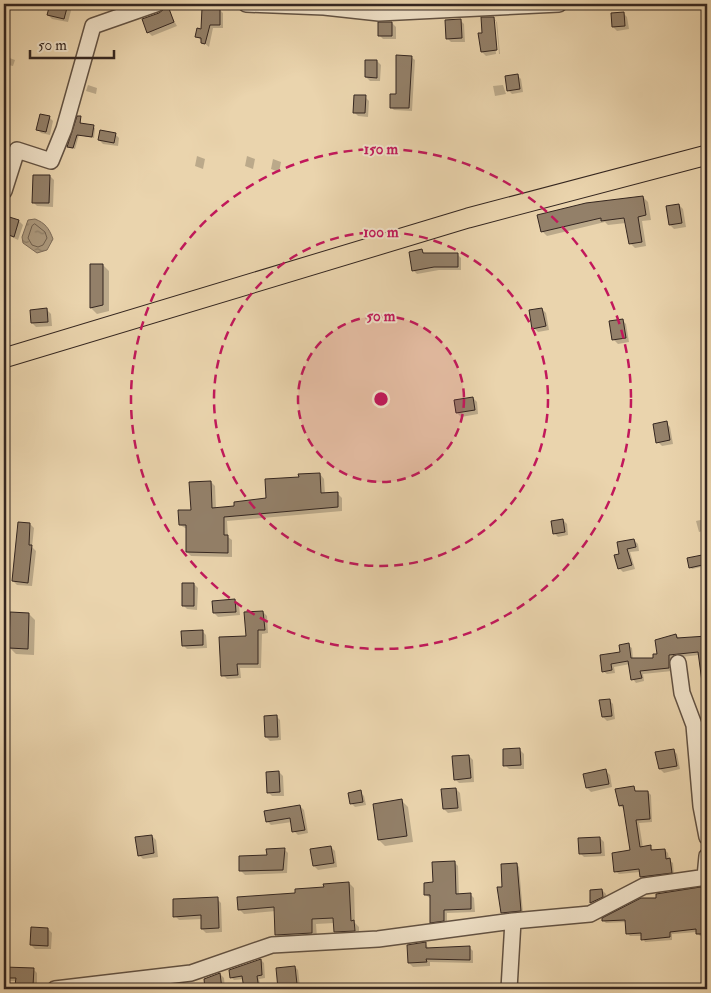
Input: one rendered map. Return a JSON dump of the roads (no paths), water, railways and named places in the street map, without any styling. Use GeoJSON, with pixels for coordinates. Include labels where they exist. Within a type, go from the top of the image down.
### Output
{"type":"FeatureCollection","features":[{"type":"Feature","properties":{"kind":"main road"},"geometry":{"type":"LineString","coordinates":[[4,345],[465,206],[707,142]]}},
{"type":"Feature","properties":{"kind":"main road"},"geometry":{"type":"LineString","coordinates":[[4,358],[468,218],[707,155]]}},
{"type":"Feature","properties":{"kind":"street"},"geometry":{"type":"LineString","coordinates":[[4,191],[17,150],[51,161],[64,129],[93,26],[156,4]]}},
{"type":"Feature","properties":{"kind":"street"},"geometry":{"type":"LineString","coordinates":[[246,4],[378,13],[559,4]]}},
{"type":"Feature","properties":{"kind":"street"},"geometry":{"type":"LineString","coordinates":[[678,664],[682,692],[694,725],[701,806],[707,837]]}},
{"type":"Feature","properties":{"kind":"street"},"geometry":{"type":"LineString","coordinates":[[55,989],[191,973],[272,945],[378,939],[513,921],[590,914],[644,886],[706,877],[707,856]]}},
{"type":"Feature","properties":{"kind":"street"},"geometry":{"type":"LineString","coordinates":[[509,989],[513,921]]}},
{"type":"Feature","properties":{"kind":"water"},"geometry":{"type":"Polygon","coordinates":[[[35,219],[46,226],[53,239],[47,250],[37,253],[23,243],[22,237],[28,220],[35,219]]]}}]}
